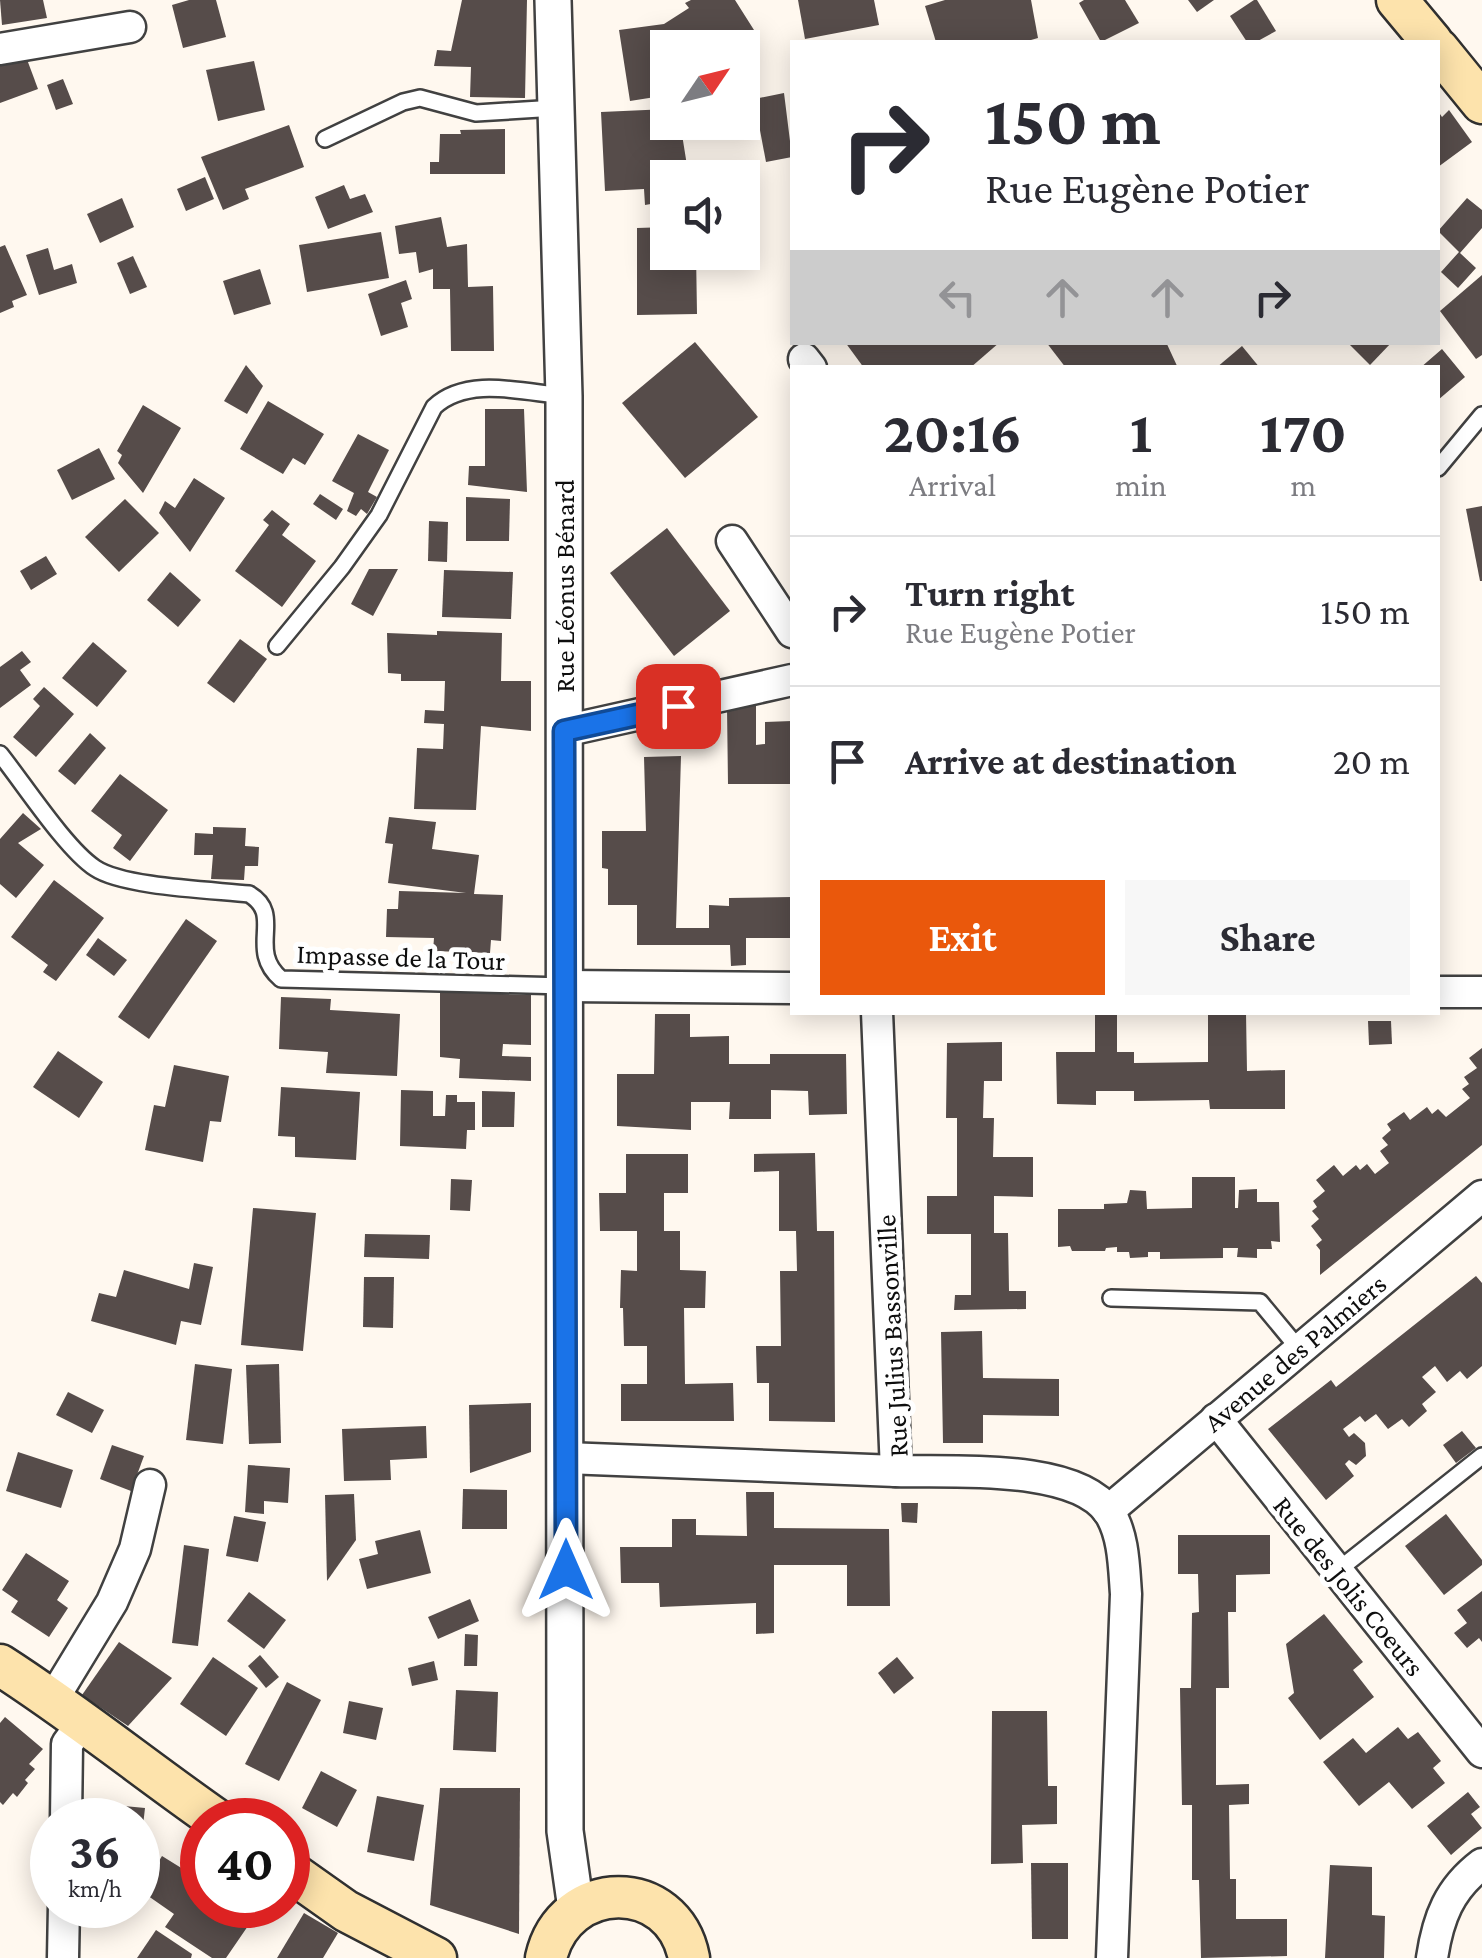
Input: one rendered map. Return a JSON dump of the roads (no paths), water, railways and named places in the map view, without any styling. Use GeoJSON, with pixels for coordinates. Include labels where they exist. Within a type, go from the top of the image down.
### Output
{"type":"FeatureCollection","features":[{"type":"Feature","properties":{"kind":"main road"},"geometry":{"type":"LineString","coordinates":[[1397,0],[1430,40]]}},
{"type":"Feature","properties":{"kind":"main road"},"geometry":{"type":"LineString","coordinates":[[1440,51],[1482,103]]}},
{"type":"Feature","properties":{"kind":"main road"},"geometry":{"type":"LineString","coordinates":[[0,1665],[186,1798]]}},
{"type":"Feature","properties":{"kind":"main road"},"geometry":{"type":"LineString","coordinates":[[310,1886],[346,1911],[436,1958]]}},
{"type":"Feature","properties":{"kind":"main road"},"geometry":{"type":"LineString","coordinates":[[546,1958],[560,1924],[576,1909],[596,1900],[629,1898],[661,1910],[677,1926],[689,1958]]}},
{"type":"Feature","properties":{"kind":"street","name":"Rue Léonus Bénard"},"geometry":{"type":"LineString","coordinates":[[553,0],[564,396],[565,1832],[576,1909]]}},
{"type":"Feature","properties":{"kind":"street"},"geometry":{"type":"LineString","coordinates":[[0,49],[130,27]]}},
{"type":"Feature","properties":{"kind":"street"},"geometry":{"type":"LineString","coordinates":[[732,542],[790,629]]}},
{"type":"Feature","properties":{"kind":"street"},"geometry":{"type":"LineString","coordinates":[[564,731],[790,680]]}},
{"type":"Feature","properties":{"kind":"street"},"geometry":{"type":"LineString","coordinates":[[565,986],[790,988]]}},
{"type":"Feature","properties":{"kind":"street"},"geometry":{"type":"LineString","coordinates":[[1440,992],[1482,992]]}},
{"type":"Feature","properties":{"kind":"street","name":"Rue Julius Bassonville"},"geometry":{"type":"LineString","coordinates":[[878,1015],[896,1471],[1045,1476],[1082,1490],[1108,1511]]}},
{"type":"Feature","properties":{"kind":"street","name":"Avenue des Palmiers"},"geometry":{"type":"LineString","coordinates":[[1108,1511],[1482,1196]]}},
{"type":"Feature","properties":{"kind":"street","name":"Rue des Jolis Coeurs"},"geometry":{"type":"LineString","coordinates":[[1216,1419],[1482,1752]]}},
{"type":"Feature","properties":{"kind":"street"},"geometry":{"type":"LineString","coordinates":[[566,1458],[896,1471]]}},
{"type":"Feature","properties":{"kind":"street"},"geometry":{"type":"LineString","coordinates":[[66,1798],[68,1711],[135,1550],[150,1485]]}},
{"type":"Feature","properties":{"kind":"street"},"geometry":{"type":"LineString","coordinates":[[1108,1511],[1121,1542],[1126,1594],[1112,1958]]}},
{"type":"Feature","properties":{"kind":"street"},"geometry":{"type":"LineString","coordinates":[[565,1832],[594,1873],[629,1898]]}},
{"type":"Feature","properties":{"kind":"street"},"geometry":{"type":"LineString","coordinates":[[1432,1958],[1446,1904],[1465,1878],[1482,1864]]}},
{"type":"Feature","properties":{"kind":"street"},"geometry":{"type":"LineString","coordinates":[[63,1958],[64,1928]]}},
{"type":"Feature","properties":{"kind":"lane"},"geometry":{"type":"LineString","coordinates":[[325,139],[403,102],[420,98],[476,113],[556,108]]}},
{"type":"Feature","properties":{"kind":"lane"},"geometry":{"type":"LineString","coordinates":[[277,646],[379,515],[434,407],[447,395],[468,388],[564,396]]}},
{"type":"Feature","properties":{"kind":"lane"},"geometry":{"type":"LineString","coordinates":[[1440,466],[1482,415]]}},
{"type":"Feature","properties":{"kind":"lane","name":"Impasse de la Tour"},"geometry":{"type":"LineString","coordinates":[[0,754],[80,857],[98,871],[119,878],[249,894],[260,901],[266,913],[264,957],[281,979],[565,986]]}},
{"type":"Feature","properties":{"kind":"lane"},"geometry":{"type":"LineString","coordinates":[[1111,1298],[1260,1302],[1299,1349]]}},
{"type":"Feature","properties":{"kind":"lane"},"geometry":{"type":"LineString","coordinates":[[1337,1571],[1482,1456]]}}]}
